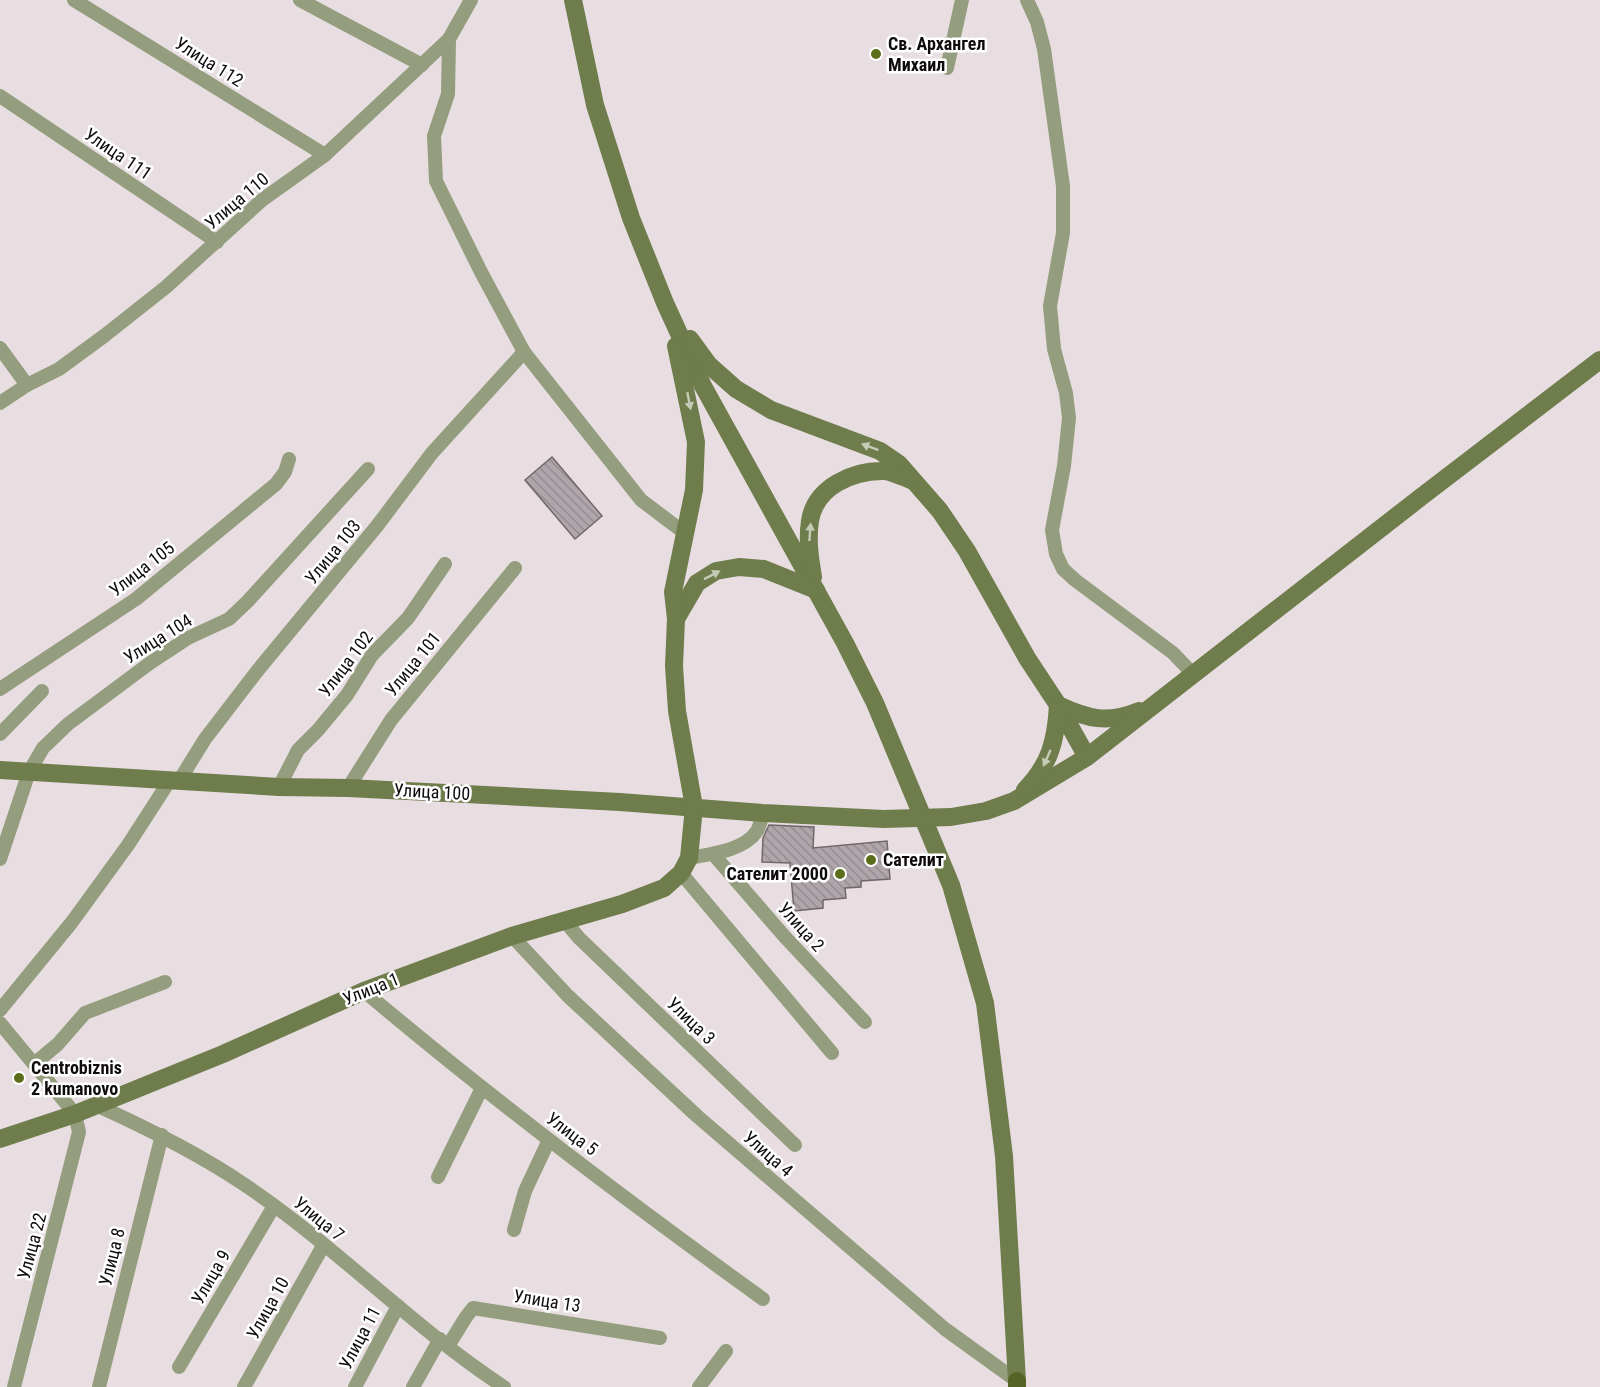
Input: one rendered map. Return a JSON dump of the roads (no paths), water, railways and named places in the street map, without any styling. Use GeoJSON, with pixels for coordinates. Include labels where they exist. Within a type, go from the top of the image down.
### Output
{"type":"FeatureCollection","features":[{"type":"Feature","properties":{"kind":"main road"},"geometry":{"type":"LineString","coordinates":[[573,0],[595,105],[631,218],[665,303],[703,386],[876,703],[951,885],[985,1003],[1004,1156],[1017,1385]]}},
{"type":"Feature","properties":{"kind":"main road"},"geometry":{"type":"LineString","coordinates":[[665,303],[709,365],[736,389],[771,410],[880,451],[899,464],[916,481],[967,551],[1087,757]]}},
{"type":"Feature","properties":{"kind":"main road"},"geometry":{"type":"LineString","coordinates":[[665,303],[687,393],[696,442],[694,490],[673,592],[676,619],[674,666],[677,711],[694,807],[685,866]]}},
{"type":"Feature","properties":{"kind":"main road","name":"Улица 100"},"geometry":{"type":"LineString","coordinates":[[0,770],[885,819],[951,817],[986,811],[1014,801],[1087,757],[1600,360]]}},
{"type":"Feature","properties":{"kind":"main road"},"geometry":{"type":"LineString","coordinates":[[816,590],[808,549],[810,519],[820,498],[836,482],[862,473],[886,471],[916,481]]}},
{"type":"Feature","properties":{"kind":"main road"},"geometry":{"type":"LineString","coordinates":[[676,619],[698,583],[716,571],[739,567],[764,569],[816,590]]}},
{"type":"Feature","properties":{"kind":"main road"},"geometry":{"type":"LineString","coordinates":[[1058,705],[1082,716],[1100,720],[1122,718],[1152,706]]}},
{"type":"Feature","properties":{"kind":"main road"},"geometry":{"type":"LineString","coordinates":[[1014,801],[1039,775],[1050,753],[1057,733],[1058,705]]}},
{"type":"Feature","properties":{"kind":"main road","name":"Улица 1"},"geometry":{"type":"LineString","coordinates":[[0,1139],[75,1114],[223,1054],[364,991],[513,936],[622,904],[664,888],[685,866]]}},
{"type":"Feature","properties":{"kind":"street","name":"Улица 112"},"geometry":{"type":"LineString","coordinates":[[74,0],[325,155]]}},
{"type":"Feature","properties":{"kind":"street"},"geometry":{"type":"LineString","coordinates":[[300,0],[422,65]]}},
{"type":"Feature","properties":{"kind":"street","name":"Улица 110"},"geometry":{"type":"LineString","coordinates":[[0,403],[27,385],[68,363],[166,287],[262,200],[325,155],[449,39],[471,0]]}},
{"type":"Feature","properties":{"kind":"street"},"geometry":{"type":"LineString","coordinates":[[947,68],[962,0]]}},
{"type":"Feature","properties":{"kind":"street"},"geometry":{"type":"LineString","coordinates":[[1027,0],[1037,22],[1044,49],[1063,186],[1063,233],[1050,306],[1054,349],[1066,393],[1069,418],[1057,510],[1052,530],[1056,554],[1063,568],[1075,580],[1173,653],[1193,674]]}},
{"type":"Feature","properties":{"kind":"street"},"geometry":{"type":"LineString","coordinates":[[449,39],[448,94],[434,136],[436,182],[524,352],[641,500],[686,534]]}},
{"type":"Feature","properties":{"kind":"street","name":"Улица 111"},"geometry":{"type":"LineString","coordinates":[[0,96],[217,242]]}},
{"type":"Feature","properties":{"kind":"street"},"geometry":{"type":"LineString","coordinates":[[0,348],[27,385]]}},
{"type":"Feature","properties":{"kind":"street","name":"Улица 103"},"geometry":{"type":"LineString","coordinates":[[175,781],[258,670],[377,526],[432,453],[524,352]]}},
{"type":"Feature","properties":{"kind":"street","name":"Улица 105"},"geometry":{"type":"LineString","coordinates":[[0,689],[136,599],[276,484],[285,471],[289,459]]}},
{"type":"Feature","properties":{"kind":"street","name":"Улица 104"},"geometry":{"type":"LineString","coordinates":[[0,858],[29,772],[43,748],[77,717],[150,663],[188,638],[229,619],[368,469]]}},
{"type":"Feature","properties":{"kind":"street","name":"Улица 102"},"geometry":{"type":"LineString","coordinates":[[279,787],[298,750],[347,695],[372,655],[408,618],[445,564]]}},
{"type":"Feature","properties":{"kind":"street","name":"Улица 101"},"geometry":{"type":"LineString","coordinates":[[348,788],[391,720],[514,568]]}},
{"type":"Feature","properties":{"kind":"street"},"geometry":{"type":"LineString","coordinates":[[0,734],[42,691]]}},
{"type":"Feature","properties":{"kind":"street"},"geometry":{"type":"LineString","coordinates":[[0,1010],[72,922],[175,781]]}},
{"type":"Feature","properties":{"kind":"street"},"geometry":{"type":"LineString","coordinates":[[763,813],[758,830],[747,842],[685,866],[832,1053]]}},
{"type":"Feature","properties":{"kind":"street","name":"Улица 2"},"geometry":{"type":"LineString","coordinates":[[713,854],[785,937],[865,1022]]}},
{"type":"Feature","properties":{"kind":"street","name":"Улица 3"},"geometry":{"type":"LineString","coordinates":[[564,920],[586,945],[795,1145]]}},
{"type":"Feature","properties":{"kind":"street","name":"Улица 4"},"geometry":{"type":"LineString","coordinates":[[513,936],[568,996],[697,1116],[945,1329],[1017,1385]]}},
{"type":"Feature","properties":{"kind":"street"},"geometry":{"type":"LineString","coordinates":[[34,1064],[58,1044],[85,1012],[165,982]]}},
{"type":"Feature","properties":{"kind":"street","name":"Улица 5"},"geometry":{"type":"LineString","coordinates":[[364,991],[549,1140],[763,1299]]}},
{"type":"Feature","properties":{"kind":"street"},"geometry":{"type":"LineString","coordinates":[[0,1023],[75,1114]]}},
{"type":"Feature","properties":{"kind":"street"},"geometry":{"type":"LineString","coordinates":[[438,1177],[482,1088]]}},
{"type":"Feature","properties":{"kind":"street","name":"Улица 7"},"geometry":{"type":"LineString","coordinates":[[96,1105],[162,1135],[244,1184],[501,1386]]}},
{"type":"Feature","properties":{"kind":"street","name":"Улица 22"},"geometry":{"type":"LineString","coordinates":[[14,1387],[79,1131],[75,1114]]}},
{"type":"Feature","properties":{"kind":"street","name":"Улица 8"},"geometry":{"type":"LineString","coordinates":[[99,1387],[162,1135]]}},
{"type":"Feature","properties":{"kind":"street"},"geometry":{"type":"LineString","coordinates":[[514,1230],[525,1191],[549,1140]]}},
{"type":"Feature","properties":{"kind":"street","name":"Улица 9"},"geometry":{"type":"LineString","coordinates":[[179,1367],[274,1206]]}},
{"type":"Feature","properties":{"kind":"street","name":"Улица 10"},"geometry":{"type":"LineString","coordinates":[[244,1387],[323,1246]]}},
{"type":"Feature","properties":{"kind":"street","name":"Улица 11"},"geometry":{"type":"LineString","coordinates":[[355,1387],[398,1306]]}},
{"type":"Feature","properties":{"kind":"street","name":"Улица 13"},"geometry":{"type":"LineString","coordinates":[[444,1343],[473,1308],[660,1338]]}},
{"type":"Feature","properties":{"kind":"street"},"geometry":{"type":"LineString","coordinates":[[413,1387],[444,1343]]}},
{"type":"Feature","properties":{"kind":"street"},"geometry":{"type":"LineString","coordinates":[[699,1387],[726,1350]]}},
{"type":"Feature","properties":{"kind":"place","name":"Св. Архангел Михаил"},"geometry":{"type":"Point","coordinates":[876,54]}},
{"type":"Feature","properties":{"kind":"place","name":"Сателит"},"geometry":{"type":"Point","coordinates":[871,860]}},
{"type":"Feature","properties":{"kind":"place","name":"Сателит 2000"},"geometry":{"type":"Point","coordinates":[840,874]}},
{"type":"Feature","properties":{"kind":"place","name":"Centrobiznis 2 kumanovo"},"geometry":{"type":"Point","coordinates":[19,1078]}}]}
